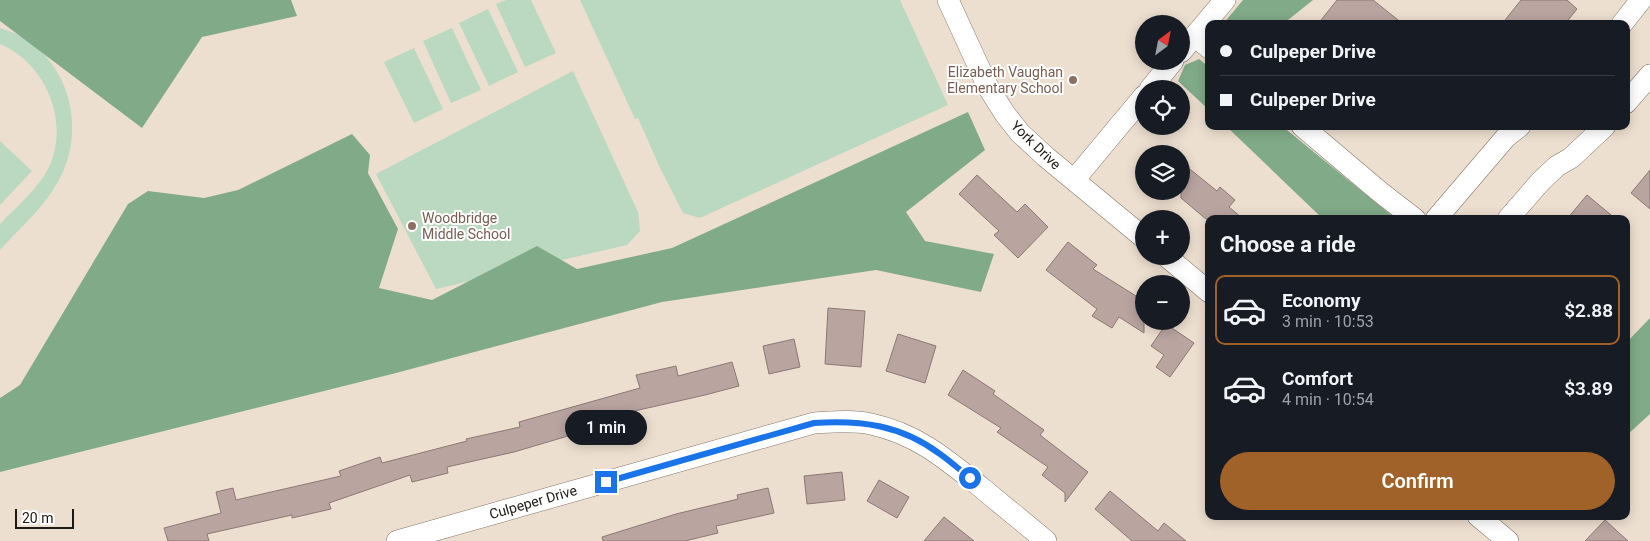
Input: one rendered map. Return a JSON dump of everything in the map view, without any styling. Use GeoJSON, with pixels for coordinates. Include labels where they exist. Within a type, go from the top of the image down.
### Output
{"type":"FeatureCollection","features":[{"type":"Feature","properties":{"kind":"street","name":"York Drive"},"geometry":{"type":"LineString","coordinates":[[948,0],[988,87],[1004,114],[1020,134],[1135,231]]}},
{"type":"Feature","properties":{"kind":"street"},"geometry":{"type":"LineString","coordinates":[[1214,20],[1225,0]]}},
{"type":"Feature","properties":{"kind":"street"},"geometry":{"type":"LineString","coordinates":[[1625,20],[1641,0]]}},
{"type":"Feature","properties":{"kind":"street"},"geometry":{"type":"LineString","coordinates":[[1190,48],[1202,42]]}},
{"type":"Feature","properties":{"kind":"street"},"geometry":{"type":"LineString","coordinates":[[1157,80],[1166,70]]}},
{"type":"Feature","properties":{"kind":"street"},"geometry":{"type":"LineString","coordinates":[[1630,98],[1650,75]]}},
{"type":"Feature","properties":{"kind":"street"},"geometry":{"type":"LineString","coordinates":[[1074,180],[1135,107]]}},
{"type":"Feature","properties":{"kind":"street"},"geometry":{"type":"LineString","coordinates":[[1307,130],[1410,215]]}},
{"type":"Feature","properties":{"kind":"street"},"geometry":{"type":"LineString","coordinates":[[1439,215],[1506,137],[1515,130]]}},
{"type":"Feature","properties":{"kind":"street"},"geometry":{"type":"LineString","coordinates":[[1511,215],[1556,166],[1577,152],[1601,130]]}},
{"type":"Feature","properties":{"kind":"street"},"geometry":{"type":"LineString","coordinates":[[1177,265],[1205,289]]}},
{"type":"Feature","properties":{"kind":"street","name":"Culpeper Drive"},"geometry":{"type":"LineString","coordinates":[[397,541],[814,423],[842,421],[891,429],[916,439],[940,453],[1046,541]]}},
{"type":"Feature","properties":{"kind":"street"},"geometry":{"type":"LineString","coordinates":[[1483,520],[1508,541]]}},
{"type":"Feature","properties":{"kind":"green space"},"geometry":{"type":"Polygon","coordinates":[[[0,0],[291,0],[297,16],[202,37],[142,128],[0,21],[0,0]]]}},
{"type":"Feature","properties":{"kind":"green space"},"geometry":{"type":"Polygon","coordinates":[[[506,0],[531,0],[556,53],[525,67],[496,4],[506,0]]]}},
{"type":"Feature","properties":{"kind":"green space"},"geometry":{"type":"Polygon","coordinates":[[[580,0],[900,0],[948,105],[700,218],[683,213],[660,168],[638,118],[635,119],[580,0]]]}},
{"type":"Feature","properties":{"kind":"green space"},"geometry":{"type":"Polygon","coordinates":[[[1243,0],[1313,0],[1288,20],[1226,20],[1243,0]]]}},
{"type":"Feature","properties":{"kind":"green space"},"geometry":{"type":"Polygon","coordinates":[[[488,9],[518,72],[489,86],[459,23],[488,9]]]}},
{"type":"Feature","properties":{"kind":"green space"},"geometry":{"type":"Polygon","coordinates":[[[0,28],[22,37],[40,50],[54,68],[65,87],[71,109],[72,132],[69,154],[61,176],[49,197],[0,250],[0,224],[43,177],[54,151],[57,133],[55,114],[50,96],[30,65],[16,53],[0,44],[0,28]]]}},
{"type":"Feature","properties":{"kind":"green space"},"geometry":{"type":"Polygon","coordinates":[[[452,28],[481,90],[451,103],[423,41],[452,28]]]}},
{"type":"Feature","properties":{"kind":"green space"},"geometry":{"type":"Polygon","coordinates":[[[414,48],[443,109],[414,123],[384,62],[414,48]]]}},
{"type":"Feature","properties":{"kind":"green space"},"geometry":{"type":"Polygon","coordinates":[[[1199,59],[1205,64],[1205,106],[1190,92],[1190,80],[1178,80],[1183,70],[1190,70],[1190,63],[1199,59]]]}},
{"type":"Feature","properties":{"kind":"green space"},"geometry":{"type":"Polygon","coordinates":[[[573,71],[638,212],[640,231],[627,245],[436,289],[376,174],[573,71]]]}},
{"type":"Feature","properties":{"kind":"green space"},"geometry":{"type":"Polygon","coordinates":[[[968,112],[985,150],[906,212],[925,241],[994,254],[981,292],[876,270],[662,302],[396,373],[0,472],[0,398],[20,385],[128,204],[148,191],[204,198],[238,190],[352,134],[370,155],[368,173],[398,229],[379,288],[432,300],[537,246],[577,269],[672,248],[968,112]]]}},
{"type":"Feature","properties":{"kind":"green space"},"geometry":{"type":"Polygon","coordinates":[[[1230,130],[1287,130],[1391,215],[1319,215],[1230,130]]]}},
{"type":"Feature","properties":{"kind":"green space"},"geometry":{"type":"Polygon","coordinates":[[[0,141],[32,171],[0,205],[0,141]]]}},
{"type":"Feature","properties":{"kind":"green space"},"geometry":{"type":"Polygon","coordinates":[[[1650,318],[1650,414],[1630,432],[1630,339],[1650,318]]]}},
{"type":"Feature","properties":{"kind":"building"},"geometry":{"type":"Polygon","coordinates":[[[1337,0],[1373,0],[1398,20],[1321,20],[1337,0]]]}},
{"type":"Feature","properties":{"kind":"building"},"geometry":{"type":"Polygon","coordinates":[[[1521,0],[1567,0],[1577,9],[1568,20],[1505,20],[1521,0]]]}},
{"type":"Feature","properties":{"kind":"building"},"geometry":{"type":"Polygon","coordinates":[[[1190,169],[1217,191],[1220,187],[1235,200],[1229,207],[1238,215],[1205,215],[1205,218],[1183,200],[1190,200],[1190,169]]]}},
{"type":"Feature","properties":{"kind":"building"},"geometry":{"type":"Polygon","coordinates":[[[1650,170],[1650,209],[1631,193],[1650,170]]]}},
{"type":"Feature","properties":{"kind":"building"},"geometry":{"type":"Polygon","coordinates":[[[977,175],[1017,212],[1025,204],[1048,227],[1018,258],[994,235],[999,231],[959,194],[977,175]]]}},
{"type":"Feature","properties":{"kind":"building"},"geometry":{"type":"Polygon","coordinates":[[[1587,195],[1611,215],[1570,215],[1587,195]]]}},
{"type":"Feature","properties":{"kind":"building"},"geometry":{"type":"Polygon","coordinates":[[[1068,242],[1097,265],[1093,269],[1135,295],[1135,327],[1119,317],[1112,328],[1092,316],[1097,309],[1046,270],[1068,242]]]}},
{"type":"Feature","properties":{"kind":"building"},"geometry":{"type":"Polygon","coordinates":[[[828,308],[865,311],[861,367],[825,364],[828,308]]]}},
{"type":"Feature","properties":{"kind":"building"},"geometry":{"type":"Polygon","coordinates":[[[1162,330],[1175,330],[1194,343],[1170,377],[1156,367],[1164,355],[1151,346],[1162,330]]]}},
{"type":"Feature","properties":{"kind":"building"},"geometry":{"type":"Polygon","coordinates":[[[898,334],[936,346],[925,383],[886,371],[898,334]]]}},
{"type":"Feature","properties":{"kind":"building"},"geometry":{"type":"Polygon","coordinates":[[[794,339],[800,367],[769,374],[763,346],[794,339]]]}},
{"type":"Feature","properties":{"kind":"building"},"geometry":{"type":"Polygon","coordinates":[[[732,362],[739,386],[621,414],[622,420],[514,452],[447,467],[448,473],[412,482],[410,475],[329,503],[331,509],[292,518],[292,515],[207,534],[209,541],[168,541],[164,528],[221,513],[216,492],[233,488],[236,500],[341,476],[339,471],[380,457],[382,463],[467,441],[466,439],[520,427],[519,422],[640,388],[636,375],[676,366],[678,376],[732,362]]]}},
{"type":"Feature","properties":{"kind":"building"},"geometry":{"type":"Polygon","coordinates":[[[963,370],[995,391],[993,394],[1044,430],[1040,435],[1088,472],[1065,502],[1065,493],[1042,475],[1048,467],[997,432],[1001,428],[948,395],[963,370]]]}},
{"type":"Feature","properties":{"kind":"building"},"geometry":{"type":"Polygon","coordinates":[[[842,472],[845,500],[807,504],[804,476],[842,472]]]}},
{"type":"Feature","properties":{"kind":"building"},"geometry":{"type":"Polygon","coordinates":[[[879,480],[909,497],[897,518],[867,501],[879,480]]]}},
{"type":"Feature","properties":{"kind":"building"},"geometry":{"type":"Polygon","coordinates":[[[768,488],[774,513],[716,526],[718,533],[685,541],[603,541],[602,537],[676,514],[738,499],[737,495],[768,488]]]}},
{"type":"Feature","properties":{"kind":"building"},"geometry":{"type":"Polygon","coordinates":[[[1110,491],[1158,531],[1164,523],[1186,541],[1132,541],[1095,509],[1110,491]]]}},
{"type":"Feature","properties":{"kind":"building"},"geometry":{"type":"Polygon","coordinates":[[[944,517],[974,541],[924,541],[944,517]]]}},
{"type":"Feature","properties":{"kind":"building"},"geometry":{"type":"Polygon","coordinates":[[[1605,520],[1628,541],[1585,541],[1605,520]]]}},
{"type":"Feature","properties":{"kind":"place","name":"Elizabeth Vaughan Elementary School"},"geometry":{"type":"Point","coordinates":[1073,80]}},
{"type":"Feature","properties":{"kind":"place","name":"Woodbridge Middle School"},"geometry":{"type":"Point","coordinates":[412,226]}},
{"type":"Feature","properties":{"kind":"route"},"geometry":{"type":"LineString","coordinates":[[606,482],[814,423],[842,421],[891,429],[916,439],[940,453],[970,478]]}}]}
